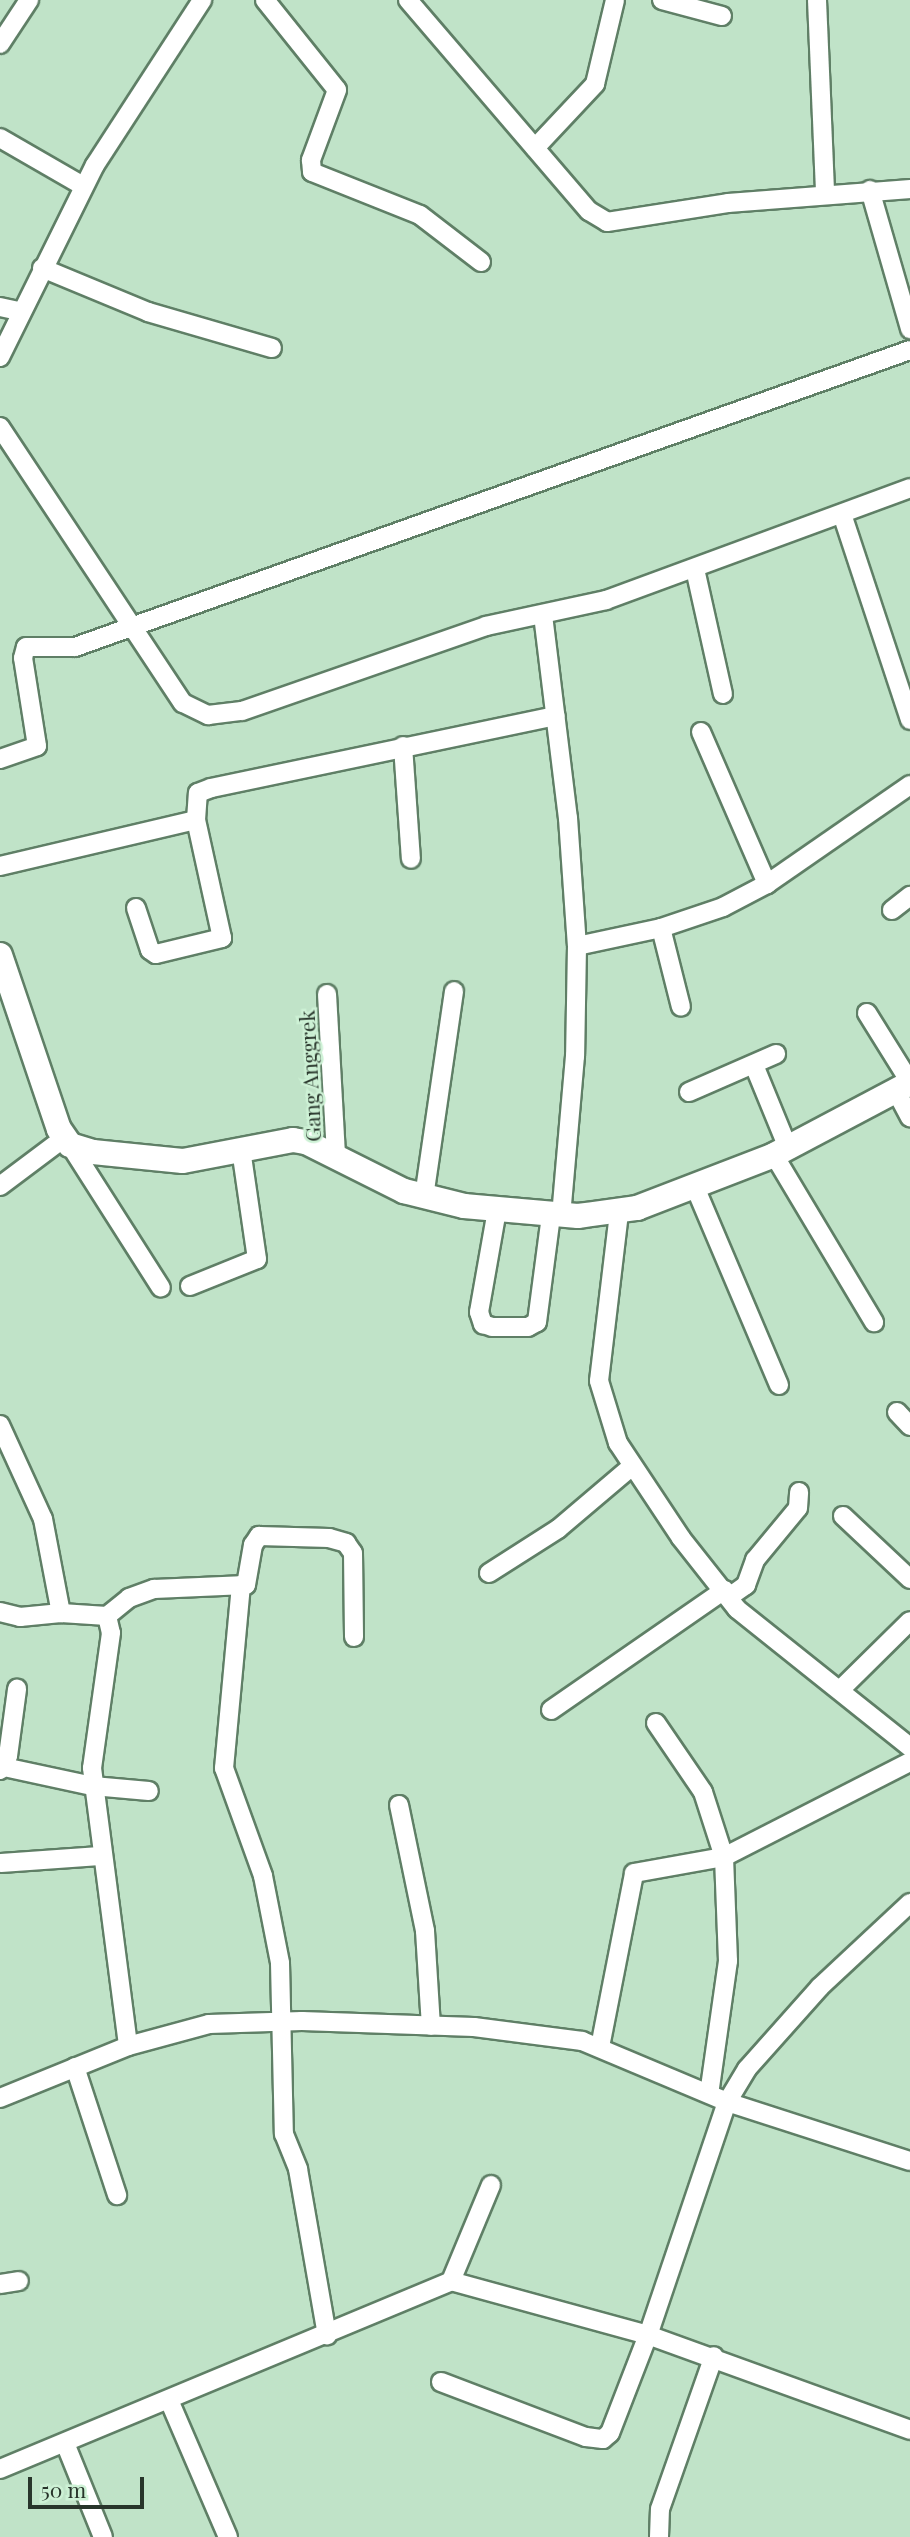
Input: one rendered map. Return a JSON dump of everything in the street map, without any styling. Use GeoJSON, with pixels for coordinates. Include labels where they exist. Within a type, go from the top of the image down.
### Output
{"type":"FeatureCollection","features":[{"type":"Feature","properties":{"kind":"street"},"geometry":{"type":"LineString","coordinates":[[0,44],[29,0]]}},
{"type":"Feature","properties":{"kind":"street"},"geometry":{"type":"LineString","coordinates":[[0,356],[19,311],[83,186],[202,0]]}},
{"type":"Feature","properties":{"kind":"street"},"geometry":{"type":"LineString","coordinates":[[265,0],[337,90],[311,160],[312,172],[420,215],[481,262]]}},
{"type":"Feature","properties":{"kind":"street"},"geometry":{"type":"LineString","coordinates":[[408,0],[589,211],[607,222],[825,194],[910,189]]}},
{"type":"Feature","properties":{"kind":"street"},"geometry":{"type":"LineString","coordinates":[[535,148],[595,84],[615,0]]}},
{"type":"Feature","properties":{"kind":"street"},"geometry":{"type":"LineString","coordinates":[[662,0],[722,16]]}},
{"type":"Feature","properties":{"kind":"street"},"geometry":{"type":"LineString","coordinates":[[817,0],[825,194]]}},
{"type":"Feature","properties":{"kind":"street"},"geometry":{"type":"LineString","coordinates":[[0,138],[83,186]]}},
{"type":"Feature","properties":{"kind":"street"},"geometry":{"type":"LineString","coordinates":[[870,190],[910,329]]}},
{"type":"Feature","properties":{"kind":"street"},"geometry":{"type":"LineString","coordinates":[[42,268],[148,312],[272,348]]}},
{"type":"Feature","properties":{"kind":"street"},"geometry":{"type":"LineString","coordinates":[[0,307],[19,311]]}},
{"type":"Feature","properties":{"kind":"street"},"geometry":{"type":"LineString","coordinates":[[0,759],[37,746],[23,658],[26,647],[75,647],[910,350]]}},
{"type":"Feature","properties":{"kind":"street"},"geometry":{"type":"LineString","coordinates":[[0,428],[183,703],[208,715],[242,711],[486,626],[606,600],[910,488]]}},
{"type":"Feature","properties":{"kind":"street"},"geometry":{"type":"LineString","coordinates":[[842,514],[910,720]]}},
{"type":"Feature","properties":{"kind":"street"},"geometry":{"type":"LineString","coordinates":[[695,569],[723,694]]}},
{"type":"Feature","properties":{"kind":"street"},"geometry":{"type":"LineString","coordinates":[[496,1210],[480,1312],[483,1324],[492,1327],[528,1327],[537,1322],[556,1215],[575,1056],[576,946],[556,716],[543,615]]}},
{"type":"Feature","properties":{"kind":"street"},"geometry":{"type":"LineString","coordinates":[[136,908],[150,950],[156,954],[222,938],[196,820],[196,797],[202,791],[402,746],[556,716]]}},
{"type":"Feature","properties":{"kind":"street"},"geometry":{"type":"LineString","coordinates":[[701,732],[767,884]]}},
{"type":"Feature","properties":{"kind":"street"},"geometry":{"type":"LineString","coordinates":[[402,746],[411,859]]}},
{"type":"Feature","properties":{"kind":"street"},"geometry":{"type":"LineString","coordinates":[[576,946],[661,928],[723,907],[767,884],[910,785]]}},
{"type":"Feature","properties":{"kind":"street"},"geometry":{"type":"LineString","coordinates":[[0,866],[196,820]]}},
{"type":"Feature","properties":{"kind":"street"},"geometry":{"type":"LineString","coordinates":[[892,910],[910,896]]}},
{"type":"Feature","properties":{"kind":"street"},"geometry":{"type":"LineString","coordinates":[[661,928],[681,1007]]}},
{"type":"Feature","properties":{"kind":"street"},"geometry":{"type":"LineString","coordinates":[[0,955],[67,1142],[161,1288]]}},
{"type":"Feature","properties":{"kind":"street"},"geometry":{"type":"LineString","coordinates":[[424,1196],[454,991]]}},
{"type":"Feature","properties":{"kind":"street","name":"Gang Anggrek"},"geometry":{"type":"LineString","coordinates":[[327,994],[336,1156]]}},
{"type":"Feature","properties":{"kind":"street"},"geometry":{"type":"LineString","coordinates":[[867,1013],[905,1085],[910,1117]]}},
{"type":"Feature","properties":{"kind":"street"},"geometry":{"type":"LineString","coordinates":[[689,1092],[776,1054]]}},
{"type":"Feature","properties":{"kind":"street"},"geometry":{"type":"LineString","coordinates":[[754,1065],[781,1152],[874,1322]]}},
{"type":"Feature","properties":{"kind":"street"},"geometry":{"type":"LineString","coordinates":[[67,1142],[93,1152],[183,1161],[293,1140],[336,1156],[388,1185],[424,1196],[496,1210],[556,1215],[619,1213],[695,1187],[781,1152],[905,1085]]}},
{"type":"Feature","properties":{"kind":"street"},"geometry":{"type":"LineString","coordinates":[[0,1186],[67,1142]]}},
{"type":"Feature","properties":{"kind":"street"},"geometry":{"type":"LineString","coordinates":[[190,1286],[257,1259],[240,1149]]}},
{"type":"Feature","properties":{"kind":"street"},"geometry":{"type":"LineString","coordinates":[[695,1187],[779,1385]]}},
{"type":"Feature","properties":{"kind":"street"},"geometry":{"type":"LineString","coordinates":[[619,1213],[599,1381],[618,1443],[631,1467],[726,1593],[755,1625],[910,1747]]}},
{"type":"Feature","properties":{"kind":"street"},"geometry":{"type":"LineString","coordinates":[[897,1412],[910,1426]]}},
{"type":"Feature","properties":{"kind":"street"},"geometry":{"type":"LineString","coordinates":[[0,1424],[5,1449],[43,1519],[61,1613]]}},
{"type":"Feature","properties":{"kind":"street"},"geometry":{"type":"LineString","coordinates":[[489,1573],[558,1530],[631,1467]]}},
{"type":"Feature","properties":{"kind":"street"},"geometry":{"type":"LineString","coordinates":[[551,1710],[726,1593],[746,1585],[755,1560],[798,1508],[799,1492]]}},
{"type":"Feature","properties":{"kind":"street"},"geometry":{"type":"LineString","coordinates":[[843,1516],[910,1579]]}},
{"type":"Feature","properties":{"kind":"street"},"geometry":{"type":"LineString","coordinates":[[0,1612],[20,1617],[61,1613],[107,1616],[143,1591],[248,1583],[253,1545],[259,1536],[340,1540],[353,1553],[354,1637]]}},
{"type":"Feature","properties":{"kind":"street"},"geometry":{"type":"LineString","coordinates":[[241,1585],[225,1768],[263,1876],[279,1963],[284,2022],[284,2134],[298,2169],[327,2336]]}},
{"type":"Feature","properties":{"kind":"street"},"geometry":{"type":"LineString","coordinates":[[107,1616],[111,1633],[94,1734],[93,1786],[100,1856],[128,2046]]}},
{"type":"Feature","properties":{"kind":"street"},"geometry":{"type":"LineString","coordinates":[[840,1690],[910,1621]]}},
{"type":"Feature","properties":{"kind":"street"},"geometry":{"type":"LineString","coordinates":[[17,1689],[2,1769],[93,1786],[149,1791]]}},
{"type":"Feature","properties":{"kind":"street"},"geometry":{"type":"LineString","coordinates":[[656,1723],[703,1792],[724,1857],[728,1961],[709,2094]]}},
{"type":"Feature","properties":{"kind":"street"},"geometry":{"type":"LineString","coordinates":[[600,2048],[634,1873],[724,1857],[910,1762]]}},
{"type":"Feature","properties":{"kind":"street"},"geometry":{"type":"LineString","coordinates":[[400,1805],[425,1931],[430,2026]]}},
{"type":"Feature","properties":{"kind":"street"},"geometry":{"type":"LineString","coordinates":[[1,1863],[100,1856]]}},
{"type":"Feature","properties":{"kind":"street"},"geometry":{"type":"LineString","coordinates":[[441,2382],[586,2437],[603,2439],[610,2433],[648,2335],[727,2102],[764,2047],[820,1987],[910,1903]]}},
{"type":"Feature","properties":{"kind":"street"},"geometry":{"type":"LineString","coordinates":[[0,2098],[128,2046],[209,2024],[284,2022],[500,2030],[600,2048],[727,2102],[910,2161]]}},
{"type":"Feature","properties":{"kind":"street"},"geometry":{"type":"LineString","coordinates":[[75,2067],[117,2195]]}},
{"type":"Feature","properties":{"kind":"street"},"geometry":{"type":"LineString","coordinates":[[451,2281],[491,2185]]}},
{"type":"Feature","properties":{"kind":"street"},"geometry":{"type":"LineString","coordinates":[[0,2284],[19,2281]]}},
{"type":"Feature","properties":{"kind":"street"},"geometry":{"type":"LineString","coordinates":[[0,2469],[327,2336],[451,2281],[714,2356],[910,2430]]}},
{"type":"Feature","properties":{"kind":"street"},"geometry":{"type":"LineString","coordinates":[[659,2537],[660,2509],[714,2356]]}},
{"type":"Feature","properties":{"kind":"street"},"geometry":{"type":"LineString","coordinates":[[169,2400],[228,2537]]}},
{"type":"Feature","properties":{"kind":"street"},"geometry":{"type":"LineString","coordinates":[[65,2443],[103,2537]]}}]}
